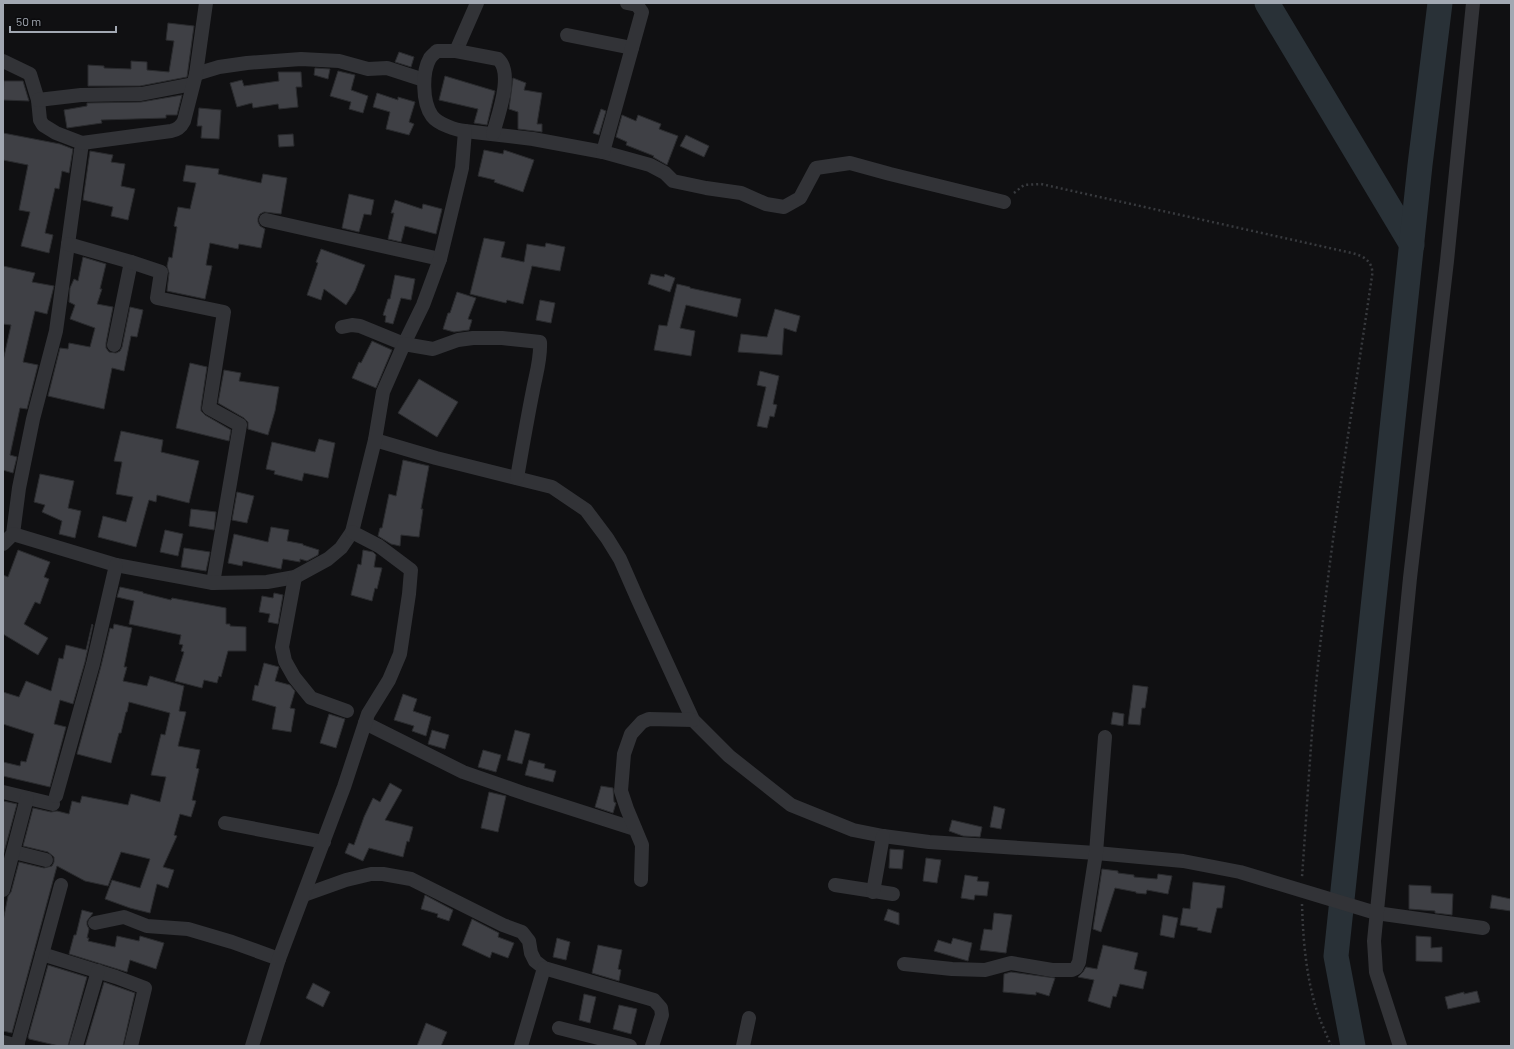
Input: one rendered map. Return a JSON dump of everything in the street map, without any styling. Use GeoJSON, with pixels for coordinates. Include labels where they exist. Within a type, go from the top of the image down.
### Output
{"type":"FeatureCollection","features":[{"type":"Feature","properties":{"kind":"street"},"geometry":{"type":"LineString","coordinates":[[3,61],[30,74],[38,100],[40,120],[43,125],[56,133],[82,143],[175,130],[184,122],[195,79],[206,3]]}},
{"type":"Feature","properties":{"kind":"street"},"geometry":{"type":"LineString","coordinates":[[456,51],[477,3]]}},
{"type":"Feature","properties":{"kind":"street"},"geometry":{"type":"LineString","coordinates":[[602,152],[642,12],[637,5],[627,3]]}},
{"type":"Feature","properties":{"kind":"street"},"geometry":{"type":"LineString","coordinates":[[1400,1046],[1376,972],[1374,912],[1410,578],[1447,261],[1473,3]]}},
{"type":"Feature","properties":{"kind":"street"},"geometry":{"type":"LineString","coordinates":[[567,35],[632,48]]}},
{"type":"Feature","properties":{"kind":"street"},"geometry":{"type":"LineString","coordinates":[[494,134],[504,90],[505,71],[503,63],[498,59],[456,51],[437,51],[430,58],[424,80],[427,104],[432,116],[454,129],[466,132],[534,139],[602,152],[650,165],[665,173],[673,181],[741,193],[766,204],[784,207],[800,198],[816,168],[850,163],[1004,202]]}},
{"type":"Feature","properties":{"kind":"street"},"geometry":{"type":"LineString","coordinates":[[38,100],[81,96],[141,94],[195,79],[219,67],[247,63],[301,59],[339,61],[368,69],[387,68],[424,80]]}},
{"type":"Feature","properties":{"kind":"street"},"geometry":{"type":"LineString","coordinates":[[82,143],[56,332],[33,419],[8,539],[116,565],[213,583],[267,582],[295,577],[328,559],[341,548],[352,532],[375,440],[383,392],[423,305],[440,259],[462,168],[466,132]]}},
{"type":"Feature","properties":{"kind":"street"},"geometry":{"type":"LineString","coordinates":[[266,220],[440,259]]}},
{"type":"Feature","properties":{"kind":"street"},"geometry":{"type":"LineString","coordinates":[[68,244],[132,262],[161,272],[157,298],[224,312],[210,408],[240,425],[213,583]]}},
{"type":"Feature","properties":{"kind":"street"},"geometry":{"type":"LineString","coordinates":[[114,345],[132,262]]}},
{"type":"Feature","properties":{"kind":"street"},"geometry":{"type":"LineString","coordinates":[[342,327],[352,325],[360,326],[404,344],[432,349],[458,340],[472,338],[502,338],[540,342],[538,370],[533,388],[517,478]]}},
{"type":"Feature","properties":{"kind":"street"},"geometry":{"type":"LineString","coordinates":[[375,440],[436,458],[552,487],[586,510],[607,538],[620,559],[693,720],[729,756],[791,805],[853,830],[883,836],[929,842],[1096,853],[1183,861],[1240,872],[1374,912],[1483,928]]}},
{"type":"Feature","properties":{"kind":"street"},"geometry":{"type":"LineString","coordinates":[[252,1046],[279,959],[324,842],[368,714],[389,680],[400,654],[411,570],[379,546],[352,532]]}},
{"type":"Feature","properties":{"kind":"street"},"geometry":{"type":"LineString","coordinates":[[3,792],[28,798],[54,800],[93,664],[116,565]]}},
{"type":"Feature","properties":{"kind":"street"},"geometry":{"type":"LineString","coordinates":[[295,577],[282,647],[285,661],[294,677],[311,698],[347,711]]}},
{"type":"Feature","properties":{"kind":"street"},"geometry":{"type":"LineString","coordinates":[[641,880],[642,845],[621,791],[624,754],[631,734],[642,722],[649,719],[693,720]]}},
{"type":"Feature","properties":{"kind":"street"},"geometry":{"type":"LineString","coordinates":[[365,723],[463,772],[635,829]]}},
{"type":"Feature","properties":{"kind":"street"},"geometry":{"type":"LineString","coordinates":[[904,964],[952,969],[986,970],[1011,963],[1052,970],[1072,970],[1076,968],[1079,962],[1096,853],[1105,737]]}},
{"type":"Feature","properties":{"kind":"street"},"geometry":{"type":"LineString","coordinates":[[3,890],[5,873],[14,852],[28,798]]}},
{"type":"Feature","properties":{"kind":"street"},"geometry":{"type":"LineString","coordinates":[[225,823],[324,842]]}},
{"type":"Feature","properties":{"kind":"street"},"geometry":{"type":"LineString","coordinates":[[873,892],[883,836]]}},
{"type":"Feature","properties":{"kind":"street"},"geometry":{"type":"LineString","coordinates":[[14,852],[46,860]]}},
{"type":"Feature","properties":{"kind":"street"},"geometry":{"type":"LineString","coordinates":[[304,895],[346,880],[371,874],[383,874],[411,879],[503,925],[522,932],[529,941],[531,953],[535,961],[544,968],[654,1000],[662,1008],[662,1015],[652,1046]]}},
{"type":"Feature","properties":{"kind":"street"},"geometry":{"type":"LineString","coordinates":[[3,1042],[18,1046],[61,885]]}},
{"type":"Feature","properties":{"kind":"street"},"geometry":{"type":"LineString","coordinates":[[835,885],[893,894]]}},
{"type":"Feature","properties":{"kind":"street"},"geometry":{"type":"LineString","coordinates":[[95,923],[124,917],[147,926],[188,929],[279,959]]}},
{"type":"Feature","properties":{"kind":"street"},"geometry":{"type":"LineString","coordinates":[[42,954],[98,971],[145,988],[131,1046]]}},
{"type":"Feature","properties":{"kind":"street"},"geometry":{"type":"LineString","coordinates":[[521,1046],[544,968]]}},
{"type":"Feature","properties":{"kind":"street"},"geometry":{"type":"LineString","coordinates":[[76,1046],[98,971]]}},
{"type":"Feature","properties":{"kind":"street"},"geometry":{"type":"LineString","coordinates":[[743,1046],[749,1018]]}},
{"type":"Feature","properties":{"kind":"street"},"geometry":{"type":"LineString","coordinates":[[559,1028],[630,1046]]}},
{"type":"Feature","properties":{"kind":"path"},"geometry":{"type":"LineString","coordinates":[[1004,202],[1024,185],[1041,184],[1352,253],[1367,259],[1372,266],[1372,276],[1334,533],[1322,629],[1314,715],[1304,890],[1303,942],[1316,1008],[1330,1046]]}},
{"type":"Feature","properties":{"kind":"building"},"geometry":{"type":"Polygon","coordinates":[[[168,23],[194,26],[187,77],[140,86],[88,86],[88,65],[104,66],[104,68],[131,69],[131,61],[147,62],[147,70],[169,72],[174,41],[166,40],[168,23]]]}},
{"type":"Feature","properties":{"kind":"building"},"geometry":{"type":"Polygon","coordinates":[[[399,52],[414,57],[411,67],[395,62],[399,52]]]}},
{"type":"Feature","properties":{"kind":"building"},"geometry":{"type":"Polygon","coordinates":[[[315,68],[330,69],[328,79],[314,75],[315,68]]]}},
{"type":"Feature","properties":{"kind":"building"},"geometry":{"type":"Polygon","coordinates":[[[338,71],[355,75],[351,90],[368,96],[363,113],[349,109],[351,102],[330,96],[338,71]]]}},
{"type":"Feature","properties":{"kind":"building"},"geometry":{"type":"Polygon","coordinates":[[[278,72],[301,72],[302,87],[296,87],[298,107],[279,109],[278,104],[253,108],[252,103],[237,107],[230,83],[242,80],[244,86],[279,81],[278,72]]]}},
{"type":"Feature","properties":{"kind":"building"},"geometry":{"type":"Polygon","coordinates":[[[445,76],[495,91],[487,125],[474,123],[478,109],[439,100],[445,76]]]}},
{"type":"Feature","properties":{"kind":"building"},"geometry":{"type":"Polygon","coordinates":[[[513,78],[526,83],[524,90],[542,93],[537,124],[542,124],[542,132],[518,129],[518,112],[509,109],[513,78]]]}},
{"type":"Feature","properties":{"kind":"building"},"geometry":{"type":"Polygon","coordinates":[[[4,81],[23,81],[29,101],[3,100],[4,81]]]}},
{"type":"Feature","properties":{"kind":"building"},"geometry":{"type":"Polygon","coordinates":[[[377,93],[398,100],[398,97],[415,102],[409,122],[414,124],[409,135],[386,129],[390,112],[373,107],[377,93]]]}},
{"type":"Feature","properties":{"kind":"building"},"geometry":{"type":"Polygon","coordinates":[[[182,95],[177,115],[166,115],[166,118],[101,120],[102,123],[67,128],[64,110],[87,106],[87,103],[141,102],[182,95]]]}},
{"type":"Feature","properties":{"kind":"building"},"geometry":{"type":"Polygon","coordinates":[[[199,108],[221,110],[219,139],[201,138],[202,126],[197,126],[199,108]]]}},
{"type":"Feature","properties":{"kind":"building"},"geometry":{"type":"Polygon","coordinates":[[[601,109],[606,111],[599,135],[593,133],[601,109]]]}},
{"type":"Feature","properties":{"kind":"building"},"geometry":{"type":"Polygon","coordinates":[[[622,115],[636,121],[638,115],[661,124],[659,129],[678,136],[667,165],[653,157],[654,156],[626,145],[627,142],[616,137],[622,115]]]}},
{"type":"Feature","properties":{"kind":"building"},"geometry":{"type":"Polygon","coordinates":[[[3,133],[60,144],[73,149],[69,173],[62,171],[59,189],[55,188],[45,233],[53,235],[49,253],[21,246],[30,212],[19,210],[28,165],[3,160],[3,133]]]}},
{"type":"Feature","properties":{"kind":"building"},"geometry":{"type":"Polygon","coordinates":[[[293,134],[294,146],[279,147],[278,135],[293,134]]]}},
{"type":"Feature","properties":{"kind":"building"},"geometry":{"type":"Polygon","coordinates":[[[686,135],[709,146],[704,157],[680,146],[686,135]]]}},
{"type":"Feature","properties":{"kind":"building"},"geometry":{"type":"Polygon","coordinates":[[[484,150],[503,154],[504,150],[534,160],[523,192],[494,182],[495,180],[478,176],[484,150]]]}},
{"type":"Feature","properties":{"kind":"building"},"geometry":{"type":"Polygon","coordinates":[[[90,151],[113,155],[111,162],[125,164],[121,186],[135,189],[128,220],[111,216],[113,207],[83,200],[90,151]]]}},
{"type":"Feature","properties":{"kind":"building"},"geometry":{"type":"Polygon","coordinates":[[[186,165],[219,169],[218,174],[261,183],[263,174],[287,178],[281,214],[264,212],[260,214],[258,218],[260,226],[265,229],[261,248],[239,244],[238,249],[210,243],[206,265],[212,266],[205,299],[167,291],[169,273],[167,266],[169,257],[172,258],[177,227],[174,226],[178,207],[190,209],[196,183],[183,181],[186,165]]]}},
{"type":"Feature","properties":{"kind":"building"},"geometry":{"type":"Polygon","coordinates":[[[349,194],[374,200],[371,215],[364,214],[359,232],[342,228],[349,194]]]}},
{"type":"Feature","properties":{"kind":"building"},"geometry":{"type":"Polygon","coordinates":[[[395,200],[422,209],[423,204],[442,209],[436,234],[405,226],[401,242],[388,239],[394,213],[391,213],[395,200]]]}},
{"type":"Feature","properties":{"kind":"building"},"geometry":{"type":"Polygon","coordinates":[[[484,238],[505,242],[501,257],[524,262],[527,244],[545,247],[546,243],[565,247],[560,271],[532,266],[523,304],[507,300],[506,303],[470,294],[484,238]]]}},
{"type":"Feature","properties":{"kind":"building"},"geometry":{"type":"Polygon","coordinates":[[[321,249],[365,265],[355,291],[346,305],[324,289],[321,300],[307,295],[318,263],[316,262],[321,249]]]}},
{"type":"Feature","properties":{"kind":"building"},"geometry":{"type":"Polygon","coordinates":[[[83,257],[106,264],[100,289],[102,289],[97,304],[113,307],[106,343],[106,348],[109,352],[116,353],[120,351],[122,347],[130,307],[143,310],[137,337],[131,336],[124,371],[112,368],[104,409],[48,396],[60,348],[68,349],[69,343],[90,347],[95,328],[70,319],[75,305],[69,302],[70,288],[74,279],[78,281],[83,257]]]}},
{"type":"Feature","properties":{"kind":"building"},"geometry":{"type":"Polygon","coordinates":[[[3,266],[35,273],[32,282],[54,286],[47,314],[35,311],[23,362],[38,365],[27,409],[20,408],[10,455],[17,457],[13,473],[3,470],[3,361],[11,325],[3,324],[3,266]]]}},
{"type":"Feature","properties":{"kind":"building"},"geometry":{"type":"Polygon","coordinates":[[[651,274],[664,277],[665,274],[675,278],[670,292],[648,284],[651,274]]]}},
{"type":"Feature","properties":{"kind":"building"},"geometry":{"type":"Polygon","coordinates":[[[395,275],[415,279],[411,300],[401,298],[393,324],[385,322],[386,316],[383,315],[388,299],[390,299],[395,275]]]}},
{"type":"Feature","properties":{"kind":"building"},"geometry":{"type":"Polygon","coordinates":[[[677,284],[741,299],[737,317],[686,305],[680,328],[695,331],[691,356],[654,350],[659,325],[667,326],[677,284]]]}},
{"type":"Feature","properties":{"kind":"building"},"geometry":{"type":"Polygon","coordinates":[[[457,292],[476,298],[468,319],[472,320],[469,330],[454,332],[443,329],[457,292]]]}},
{"type":"Feature","properties":{"kind":"building"},"geometry":{"type":"Polygon","coordinates":[[[540,300],[555,303],[551,323],[536,320],[540,300]]]}},
{"type":"Feature","properties":{"kind":"building"},"geometry":{"type":"Polygon","coordinates":[[[775,309],[800,316],[796,332],[784,328],[782,355],[738,352],[741,334],[767,337],[775,309]]]}},
{"type":"Feature","properties":{"kind":"building"},"geometry":{"type":"Polygon","coordinates":[[[372,341],[392,350],[376,388],[352,378],[359,362],[361,363],[372,341]]]}},
{"type":"Feature","properties":{"kind":"building"},"geometry":{"type":"Polygon","coordinates":[[[190,363],[207,367],[201,411],[205,415],[231,430],[229,441],[176,428],[190,363]]]}},
{"type":"Feature","properties":{"kind":"building"},"geometry":{"type":"Polygon","coordinates":[[[224,370],[241,373],[239,381],[279,387],[275,411],[268,435],[248,429],[248,422],[244,418],[218,403],[224,370]]]}},
{"type":"Feature","properties":{"kind":"building"},"geometry":{"type":"Polygon","coordinates":[[[760,371],[779,376],[773,404],[777,405],[774,417],[770,416],[767,428],[757,426],[766,387],[757,385],[760,371]]]}},
{"type":"Feature","properties":{"kind":"building"},"geometry":{"type":"Polygon","coordinates":[[[419,379],[458,402],[437,437],[398,413],[419,379]]]}},
{"type":"Feature","properties":{"kind":"building"},"geometry":{"type":"Polygon","coordinates":[[[121,431],[163,440],[161,452],[199,461],[189,503],[157,495],[156,502],[149,500],[136,547],[98,537],[103,516],[126,522],[133,497],[116,494],[122,462],[114,461],[121,431]]]}},
{"type":"Feature","properties":{"kind":"building"},"geometry":{"type":"Polygon","coordinates":[[[319,439],[335,443],[328,478],[304,473],[302,481],[274,474],[275,471],[266,469],[272,442],[315,452],[319,439]]]}},
{"type":"Feature","properties":{"kind":"building"},"geometry":{"type":"Polygon","coordinates":[[[403,460],[429,466],[421,509],[423,509],[419,537],[401,535],[400,546],[391,544],[378,536],[380,528],[382,528],[389,494],[396,496],[403,460]]]}},
{"type":"Feature","properties":{"kind":"building"},"geometry":{"type":"Polygon","coordinates":[[[40,474],[74,481],[68,508],[81,511],[75,538],[59,534],[62,521],[42,512],[45,505],[34,502],[40,474]]]}},
{"type":"Feature","properties":{"kind":"building"},"geometry":{"type":"Polygon","coordinates":[[[237,492],[254,496],[247,523],[232,520],[237,492]]]}},
{"type":"Feature","properties":{"kind":"building"},"geometry":{"type":"Polygon","coordinates":[[[191,509],[216,512],[214,530],[189,526],[191,509]]]}},
{"type":"Feature","properties":{"kind":"building"},"geometry":{"type":"Polygon","coordinates":[[[271,527],[289,530],[287,541],[303,544],[319,550],[318,555],[307,561],[300,559],[300,562],[283,559],[281,569],[243,561],[242,566],[228,563],[234,534],[268,542],[271,527]]]}},
{"type":"Feature","properties":{"kind":"building"},"geometry":{"type":"Polygon","coordinates":[[[165,530],[183,534],[178,556],[160,552],[165,530]]]}},
{"type":"Feature","properties":{"kind":"building"},"geometry":{"type":"Polygon","coordinates":[[[184,548],[210,552],[206,571],[181,567],[184,548]]]}},
{"type":"Feature","properties":{"kind":"building"},"geometry":{"type":"Polygon","coordinates":[[[18,550],[50,562],[44,577],[49,579],[40,604],[35,602],[24,624],[48,638],[38,655],[3,634],[3,575],[8,577],[18,550]]]}},
{"type":"Feature","properties":{"kind":"building"},"geometry":{"type":"Polygon","coordinates":[[[363,550],[373,552],[376,555],[374,567],[382,568],[377,589],[375,588],[372,601],[351,595],[358,564],[361,565],[363,550]]]}},
{"type":"Feature","properties":{"kind":"building"},"geometry":{"type":"Polygon","coordinates":[[[120,587],[171,600],[172,598],[226,608],[226,624],[230,624],[230,626],[246,627],[246,651],[228,651],[221,677],[219,676],[217,683],[204,680],[202,688],[175,681],[184,652],[181,651],[183,645],[179,644],[181,635],[129,624],[134,601],[117,597],[120,587]]]}},
{"type":"Feature","properties":{"kind":"building"},"geometry":{"type":"Polygon","coordinates":[[[274,593],[283,595],[278,624],[268,622],[270,614],[259,612],[262,596],[273,598],[274,593]]]}},
{"type":"Feature","properties":{"kind":"building"},"geometry":{"type":"Polygon","coordinates":[[[92,624],[85,662],[73,704],[60,700],[54,724],[66,727],[50,787],[3,776],[3,762],[20,766],[21,761],[26,762],[34,734],[3,724],[3,692],[19,697],[26,681],[51,691],[59,658],[63,659],[66,645],[86,650],[92,624]]]}},
{"type":"Feature","properties":{"kind":"building"},"geometry":{"type":"Polygon","coordinates":[[[114,624],[132,628],[124,667],[127,667],[123,681],[147,686],[150,676],[184,686],[179,711],[186,712],[178,746],[200,750],[196,768],[199,769],[192,800],[196,801],[191,817],[180,814],[174,835],[177,836],[163,867],[174,870],[168,888],[157,884],[150,913],[105,899],[112,880],[140,888],[150,859],[121,852],[108,886],[85,881],[57,866],[12,1033],[3,1031],[3,921],[8,896],[11,892],[19,862],[44,868],[52,866],[54,862],[54,857],[48,852],[23,846],[33,808],[69,814],[72,801],[80,803],[82,796],[128,805],[131,794],[160,802],[166,777],[151,775],[161,734],[165,735],[170,713],[129,702],[111,763],[77,754],[110,628],[113,629],[114,624]]]}},
{"type":"Feature","properties":{"kind":"building"},"geometry":{"type":"Polygon","coordinates":[[[264,663],[279,667],[275,681],[290,685],[295,691],[290,708],[295,709],[291,732],[272,729],[276,707],[252,700],[255,685],[258,686],[264,663]]]}},
{"type":"Feature","properties":{"kind":"building"},"geometry":{"type":"Polygon","coordinates":[[[1133,685],[1148,687],[1145,708],[1142,708],[1140,725],[1128,724],[1133,685]]]}},
{"type":"Feature","properties":{"kind":"building"},"geometry":{"type":"Polygon","coordinates":[[[403,694],[417,699],[413,711],[431,717],[426,736],[412,731],[414,726],[394,720],[403,694]]]}},
{"type":"Feature","properties":{"kind":"building"},"geometry":{"type":"Polygon","coordinates":[[[1113,712],[1124,714],[1123,726],[1111,724],[1113,712]]]}},
{"type":"Feature","properties":{"kind":"building"},"geometry":{"type":"Polygon","coordinates":[[[329,714],[345,719],[336,748],[320,743],[329,714]]]}},
{"type":"Feature","properties":{"kind":"building"},"geometry":{"type":"Polygon","coordinates":[[[432,730],[449,735],[445,749],[428,744],[432,730]]]}},
{"type":"Feature","properties":{"kind":"building"},"geometry":{"type":"Polygon","coordinates":[[[515,730],[530,734],[522,764],[507,760],[515,730]]]}},
{"type":"Feature","properties":{"kind":"building"},"geometry":{"type":"Polygon","coordinates":[[[483,750],[501,755],[496,772],[478,767],[483,750]]]}},
{"type":"Feature","properties":{"kind":"building"},"geometry":{"type":"Polygon","coordinates":[[[529,760],[545,764],[544,768],[556,771],[553,782],[525,775],[529,760]]]}},
{"type":"Feature","properties":{"kind":"building"},"geometry":{"type":"Polygon","coordinates":[[[390,783],[402,790],[385,820],[413,827],[409,842],[407,841],[403,857],[369,848],[363,861],[345,853],[349,843],[354,845],[364,817],[373,798],[380,802],[390,783]]]}},
{"type":"Feature","properties":{"kind":"building"},"geometry":{"type":"Polygon","coordinates":[[[601,786],[613,788],[614,802],[616,803],[613,813],[595,807],[601,786]]]}},
{"type":"Feature","properties":{"kind":"building"},"geometry":{"type":"Polygon","coordinates":[[[489,792],[506,796],[498,832],[481,828],[489,792]]]}},
{"type":"Feature","properties":{"kind":"building"},"geometry":{"type":"Polygon","coordinates":[[[3,801],[17,804],[3,856],[3,801]]]}},
{"type":"Feature","properties":{"kind":"building"},"geometry":{"type":"Polygon","coordinates":[[[994,806],[1005,809],[1001,829],[990,827],[994,806]]]}},
{"type":"Feature","properties":{"kind":"building"},"geometry":{"type":"Polygon","coordinates":[[[952,820],[982,827],[980,837],[963,836],[949,831],[952,820]]]}},
{"type":"Feature","properties":{"kind":"building"},"geometry":{"type":"Polygon","coordinates":[[[890,849],[904,850],[902,869],[889,868],[890,849]]]}},
{"type":"Feature","properties":{"kind":"building"},"geometry":{"type":"Polygon","coordinates":[[[926,858],[941,860],[937,883],[923,881],[926,858]]]}},
{"type":"Feature","properties":{"kind":"building"},"geometry":{"type":"Polygon","coordinates":[[[1102,869],[1134,875],[1134,877],[1157,879],[1158,874],[1172,876],[1168,894],[1147,890],[1146,894],[1136,893],[1115,888],[1101,932],[1093,929],[1102,869]]]}},
{"type":"Feature","properties":{"kind":"building"},"geometry":{"type":"Polygon","coordinates":[[[965,875],[978,877],[977,881],[989,882],[987,896],[975,895],[974,900],[961,898],[965,875]]]}},
{"type":"Feature","properties":{"kind":"building"},"geometry":{"type":"Polygon","coordinates":[[[1193,882],[1225,886],[1222,908],[1217,908],[1211,933],[1197,930],[1198,928],[1180,925],[1183,908],[1190,909],[1193,882]]]}},
{"type":"Feature","properties":{"kind":"building"},"geometry":{"type":"Polygon","coordinates":[[[1409,885],[1431,886],[1431,893],[1453,894],[1452,915],[1435,913],[1435,911],[1409,909],[1409,885]]]}},
{"type":"Feature","properties":{"kind":"building"},"geometry":{"type":"Polygon","coordinates":[[[425,895],[453,910],[449,921],[437,917],[438,914],[421,909],[425,895]]]}},
{"type":"Feature","properties":{"kind":"building"},"geometry":{"type":"Polygon","coordinates":[[[1492,895],[1511,899],[1511,911],[1490,908],[1492,895]]]}},
{"type":"Feature","properties":{"kind":"building"},"geometry":{"type":"Polygon","coordinates":[[[888,909],[899,913],[899,925],[884,920],[888,909]]]}},
{"type":"Feature","properties":{"kind":"building"},"geometry":{"type":"Polygon","coordinates":[[[82,910],[93,913],[87,921],[89,929],[87,938],[89,938],[88,941],[115,947],[117,936],[139,941],[140,936],[164,943],[156,969],[130,960],[127,972],[69,954],[74,935],[76,935],[82,910]]]}},
{"type":"Feature","properties":{"kind":"building"},"geometry":{"type":"Polygon","coordinates":[[[994,913],[1012,915],[1006,953],[980,950],[984,929],[992,930],[994,913]]]}},
{"type":"Feature","properties":{"kind":"building"},"geometry":{"type":"Polygon","coordinates":[[[1163,915],[1178,918],[1174,938],[1160,935],[1163,915]]]}},
{"type":"Feature","properties":{"kind":"building"},"geometry":{"type":"Polygon","coordinates":[[[472,919],[499,933],[498,937],[514,943],[508,958],[492,952],[490,958],[462,945],[472,919]]]}},
{"type":"Feature","properties":{"kind":"building"},"geometry":{"type":"Polygon","coordinates":[[[1416,936],[1431,937],[1431,948],[1442,947],[1442,962],[1416,961],[1416,936]]]}},
{"type":"Feature","properties":{"kind":"building"},"geometry":{"type":"Polygon","coordinates":[[[557,938],[570,942],[566,960],[553,957],[557,938]]]}},
{"type":"Feature","properties":{"kind":"building"},"geometry":{"type":"Polygon","coordinates":[[[953,938],[972,943],[968,961],[934,951],[938,940],[951,944],[953,938]]]}},
{"type":"Feature","properties":{"kind":"building"},"geometry":{"type":"Polygon","coordinates":[[[598,945],[622,950],[618,969],[621,970],[619,981],[592,973],[598,945]]]}},
{"type":"Feature","properties":{"kind":"building"},"geometry":{"type":"Polygon","coordinates":[[[1103,945],[1138,953],[1134,969],[1147,972],[1143,989],[1120,984],[1116,997],[1113,996],[1110,1008],[1088,1001],[1094,980],[1078,977],[1086,967],[1097,969],[1103,945]]]}},
{"type":"Feature","properties":{"kind":"building"},"geometry":{"type":"Polygon","coordinates":[[[48,965],[87,977],[68,1046],[59,1046],[29,1039],[28,1037],[48,965]]]}},
{"type":"Feature","properties":{"kind":"building"},"geometry":{"type":"Polygon","coordinates":[[[1011,972],[1055,978],[1049,996],[1036,992],[1036,995],[1003,992],[1004,974],[1011,972]]]}},
{"type":"Feature","properties":{"kind":"building"},"geometry":{"type":"Polygon","coordinates":[[[104,982],[135,993],[123,1046],[85,1046],[104,982]]]}},
{"type":"Feature","properties":{"kind":"building"},"geometry":{"type":"Polygon","coordinates":[[[313,983],[330,992],[323,1007],[306,998],[313,983]]]}},
{"type":"Feature","properties":{"kind":"building"},"geometry":{"type":"Polygon","coordinates":[[[1477,991],[1480,1002],[1448,1009],[1445,997],[1464,992],[1464,994],[1477,991]]]}},
{"type":"Feature","properties":{"kind":"building"},"geometry":{"type":"Polygon","coordinates":[[[584,994],[596,997],[590,1023],[579,1020],[584,994]]]}},
{"type":"Feature","properties":{"kind":"building"},"geometry":{"type":"Polygon","coordinates":[[[619,1005],[637,1009],[631,1034],[613,1029],[619,1005]]]}},
{"type":"Feature","properties":{"kind":"building"},"geometry":{"type":"Polygon","coordinates":[[[426,1023],[447,1032],[441,1046],[417,1046],[426,1023]]]}},
{"type":"Feature","properties":{"kind":"waterway"},"geometry":{"type":"LineString","coordinates":[[1267,3],[1412,245]]}},
{"type":"Feature","properties":{"kind":"waterway"},"geometry":{"type":"LineString","coordinates":[[1353,1046],[1336,956],[1420,165],[1440,3]]}}]}
